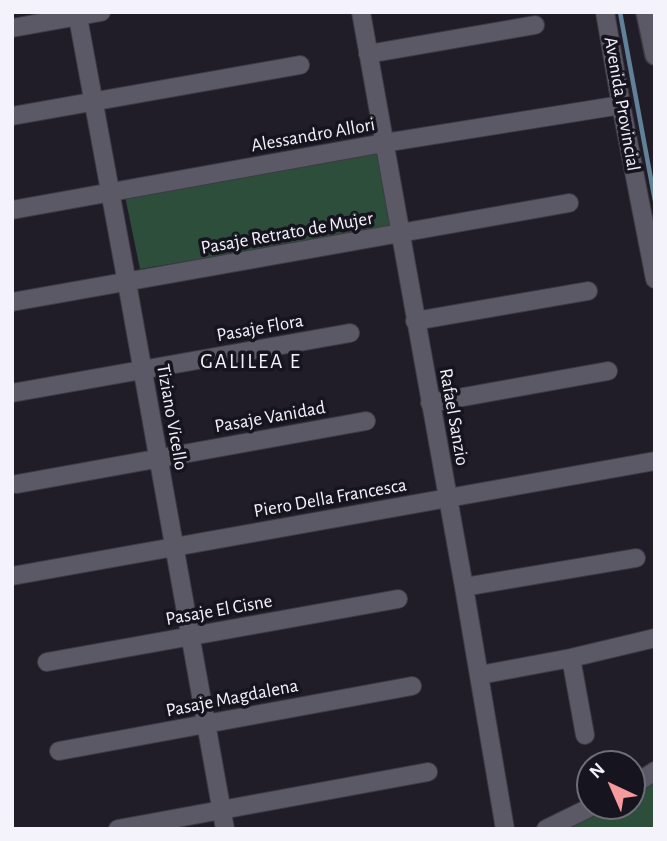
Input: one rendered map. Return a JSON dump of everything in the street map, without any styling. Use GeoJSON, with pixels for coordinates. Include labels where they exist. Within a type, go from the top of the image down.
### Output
{"type":"FeatureCollection","features":[{"type":"Feature","properties":{"kind":"street"},"geometry":{"type":"LineString","coordinates":[[12,28],[77,14],[101,12]]}},
{"type":"Feature","properties":{"kind":"street","name":"Rafael Sanzio"},"geometry":{"type":"LineString","coordinates":[[361,12],[480,675],[505,829]]}},
{"type":"Feature","properties":{"kind":"street","name":"Avenida Provincial"},"geometry":{"type":"LineString","coordinates":[[605,12],[655,279]]}},
{"type":"Feature","properties":{"kind":"street","name":"Avenida Provincial"},"geometry":{"type":"LineString","coordinates":[[646,12],[655,55]]}},
{"type":"Feature","properties":{"kind":"street","name":"Tiziano Vicello"},"geometry":{"type":"LineString","coordinates":[[77,14],[225,829]]}},
{"type":"Feature","properties":{"kind":"street"},"geometry":{"type":"LineString","coordinates":[[368,54],[535,25]]}},
{"type":"Feature","properties":{"kind":"street"},"geometry":{"type":"LineString","coordinates":[[12,116],[300,65]]}},
{"type":"Feature","properties":{"kind":"street","name":"Alessandro Allori"},"geometry":{"type":"LineString","coordinates":[[12,210],[621,105]]}},
{"type":"Feature","properties":{"kind":"street","name":"Pasaje Retrato de Mujer"},"geometry":{"type":"LineString","coordinates":[[12,302],[569,204]]}},
{"type":"Feature","properties":{"kind":"street"},"geometry":{"type":"LineString","coordinates":[[415,321],[588,291]]}},
{"type":"Feature","properties":{"kind":"street","name":"Pasaje Flora"},"geometry":{"type":"LineString","coordinates":[[12,393],[350,333]]}},
{"type":"Feature","properties":{"kind":"street"},"geometry":{"type":"LineString","coordinates":[[430,403],[608,371]]}},
{"type":"Feature","properties":{"kind":"street","name":"Pasaje Vanidad"},"geometry":{"type":"LineString","coordinates":[[17,484],[366,421]]}},
{"type":"Feature","properties":{"kind":"street","name":"Piero Della Francesca"},"geometry":{"type":"LineString","coordinates":[[12,576],[655,461]]}},
{"type":"Feature","properties":{"kind":"street"},"geometry":{"type":"LineString","coordinates":[[464,587],[636,558]]}},
{"type":"Feature","properties":{"kind":"street","name":"Pasaje El Cisne"},"geometry":{"type":"LineString","coordinates":[[47,662],[398,599]]}},
{"type":"Feature","properties":{"kind":"street"},"geometry":{"type":"LineString","coordinates":[[480,675],[571,658],[655,638]]}},
{"type":"Feature","properties":{"kind":"street"},"geometry":{"type":"LineString","coordinates":[[571,658],[585,735]]}},
{"type":"Feature","properties":{"kind":"street","name":"Pasaje Magdalena"},"geometry":{"type":"LineString","coordinates":[[59,751],[412,685]]}},
{"type":"Feature","properties":{"kind":"street"},"geometry":{"type":"LineString","coordinates":[[118,829],[428,772]]}},
{"type":"Feature","properties":{"kind":"street"},"geometry":{"type":"LineString","coordinates":[[546,829],[576,814]]}},
{"type":"Feature","properties":{"kind":"green space"},"geometry":{"type":"Polygon","coordinates":[[[379,151],[393,227],[140,269],[124,191],[379,151]]]}},
{"type":"Feature","properties":{"kind":"green space"},"geometry":{"type":"Polygon","coordinates":[[[655,782],[655,829],[560,829],[580,820],[646,820],[646,787],[655,782]]]}},
{"type":"Feature","properties":{"kind":"waterway"},"geometry":{"type":"LineString","coordinates":[[620,12],[655,201]]}},
{"type":"Feature","properties":{"kind":"district","name":"GALILEA E"},"geometry":{"type":"Point","coordinates":[251,362]}}]}
